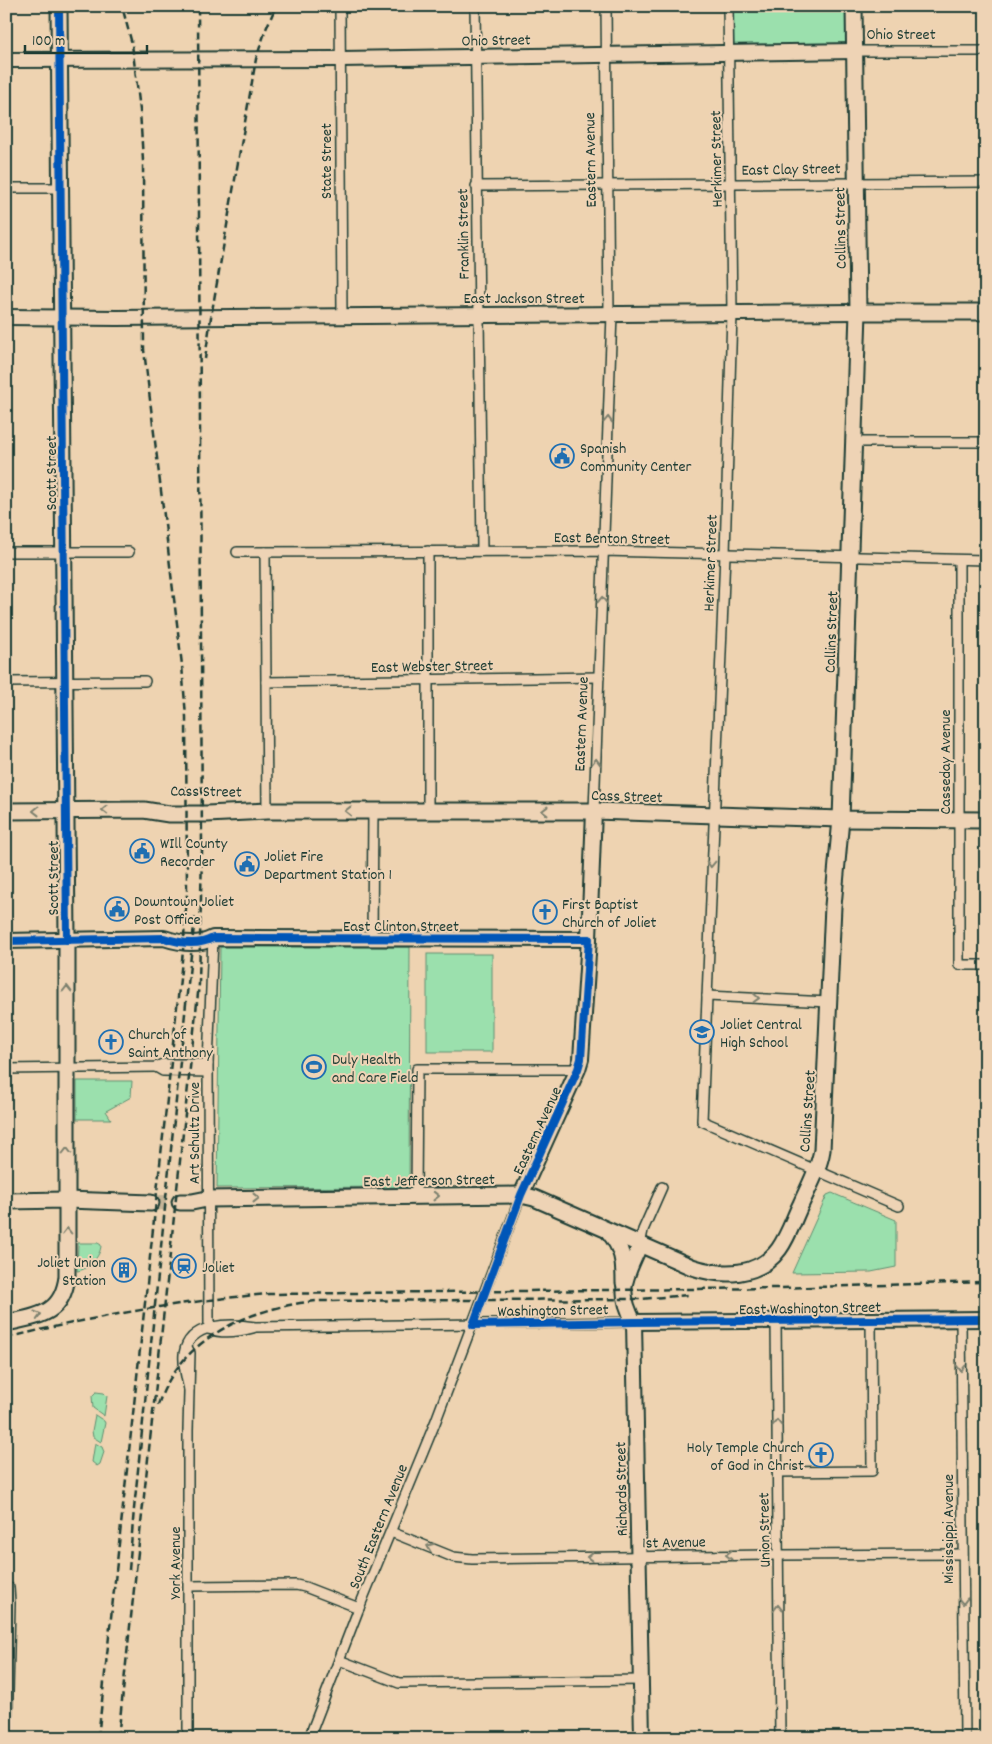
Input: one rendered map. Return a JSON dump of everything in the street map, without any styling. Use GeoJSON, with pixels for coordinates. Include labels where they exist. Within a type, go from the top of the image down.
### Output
{"type":"FeatureCollection","features":[{"type":"Feature","properties":{"kind":"main road","name":"Scott Street"},"geometry":{"type":"LineString","coordinates":[[6,1323],[46,1313],[62,1295],[66,1288],[67,1277],[67,940],[59,6]]}},
{"type":"Feature","properties":{"kind":"main road","name":"Collins Street"},"geometry":{"type":"LineString","coordinates":[[779,1249],[817,1170],[822,1150],[833,906],[841,820],[858,312],[854,6]]}},
{"type":"Feature","properties":{"kind":"main road","name":"East Jackson Street"},"geometry":{"type":"LineString","coordinates":[[858,312],[986,312]]}},
{"type":"Feature","properties":{"kind":"main road","name":"Cass Street"},"geometry":{"type":"LineString","coordinates":[[6,811],[144,810],[169,814],[207,814],[267,810],[594,811],[841,820],[986,820]]}},
{"type":"Feature","properties":{"kind":"main road","name":"East Jefferson Street"},"geometry":{"type":"LineString","coordinates":[[180,1198],[192,1194],[207,1199],[521,1196],[534,1198],[704,1272],[726,1274],[743,1272],[758,1266],[779,1249]]}},
{"type":"Feature","properties":{"kind":"main road"},"geometry":{"type":"LineString","coordinates":[[6,1201],[152,1198]]}},
{"type":"Feature","properties":{"kind":"main road"},"geometry":{"type":"LineString","coordinates":[[608,1230],[623,1256],[624,1283]]}},
{"type":"Feature","properties":{"kind":"street","name":"State Street"},"geometry":{"type":"LineString","coordinates":[[340,6],[342,316]]}},
{"type":"Feature","properties":{"kind":"street","name":"Franklin Street"},"geometry":{"type":"LineString","coordinates":[[475,6],[477,315],[482,551]]}},
{"type":"Feature","properties":{"kind":"street","name":"Eastern Avenue"},"geometry":{"type":"LineString","coordinates":[[473,1325],[521,1196],[581,1059],[594,811],[611,314],[607,184],[606,6]]}},
{"type":"Feature","properties":{"kind":"street","name":"Herkimer Street"},"geometry":{"type":"LineString","coordinates":[[728,6],[732,313],[725,554],[702,1120],[817,1170]]}},
{"type":"Feature","properties":{"kind":"street","name":"Ohio Street"},"geometry":{"type":"LineString","coordinates":[[6,60],[341,59],[855,51],[986,51]]}},
{"type":"Feature","properties":{"kind":"street","name":"East Clay Street"},"geometry":{"type":"LineString","coordinates":[[476,186],[986,182]]}},
{"type":"Feature","properties":{"kind":"street"},"geometry":{"type":"LineString","coordinates":[[6,188],[61,188]]}},
{"type":"Feature","properties":{"kind":"street","name":"East Jackson Street"},"geometry":{"type":"LineString","coordinates":[[6,317],[858,312]]}},
{"type":"Feature","properties":{"kind":"street"},"geometry":{"type":"LineString","coordinates":[[853,442],[986,442]]}},
{"type":"Feature","properties":{"kind":"street"},"geometry":{"type":"LineString","coordinates":[[428,551],[428,811]]}},
{"type":"Feature","properties":{"kind":"street","name":"East Benton Street"},"geometry":{"type":"LineString","coordinates":[[237,552],[604,551],[986,560]]}},
{"type":"Feature","properties":{"kind":"street"},"geometry":{"type":"LineString","coordinates":[[6,552],[129,552]]}},
{"type":"Feature","properties":{"kind":"street"},"geometry":{"type":"LineString","coordinates":[[265,552],[267,810]]}},
{"type":"Feature","properties":{"kind":"street","name":"Casseday Avenue"},"geometry":{"type":"LineString","coordinates":[[959,560],[959,965],[986,964]]}},
{"type":"Feature","properties":{"kind":"street","name":"East Webster Street"},"geometry":{"type":"LineString","coordinates":[[266,682],[599,677]]}},
{"type":"Feature","properties":{"kind":"street"},"geometry":{"type":"LineString","coordinates":[[6,682],[145,681]]}},
{"type":"Feature","properties":{"kind":"street"},"geometry":{"type":"LineString","coordinates":[[372,811],[372,938]]}},
{"type":"Feature","properties":{"kind":"street","name":"East Clinton Street"},"geometry":{"type":"LineString","coordinates":[[6,941],[164,938],[178,934],[196,933],[205,933],[213,938],[588,939]]}},
{"type":"Feature","properties":{"kind":"street","name":"Art Schultz Drive"},"geometry":{"type":"LineString","coordinates":[[208,1329],[208,1068],[213,938]]}},
{"type":"Feature","properties":{"kind":"street"},"geometry":{"type":"LineString","coordinates":[[707,996],[829,1002]]}},
{"type":"Feature","properties":{"kind":"street"},"geometry":{"type":"LineString","coordinates":[[6,1069],[156,1067],[163,1071],[208,1068]]}},
{"type":"Feature","properties":{"kind":"street"},"geometry":{"type":"LineString","coordinates":[[416,1196],[417,1069],[578,1069]]}},
{"type":"Feature","properties":{"kind":"street"},"geometry":{"type":"LineString","coordinates":[[817,1170],[899,1206]]}},
{"type":"Feature","properties":{"kind":"street"},"geometry":{"type":"LineString","coordinates":[[624,1283],[640,1245],[643,1230],[662,1187]]}},
{"type":"Feature","properties":{"kind":"street","name":"Richards Street"},"geometry":{"type":"LineString","coordinates":[[624,1283],[623,1293],[625,1302],[634,1322],[642,1738]]}},
{"type":"Feature","properties":{"kind":"street","name":"East Washington Street"},"geometry":{"type":"LineString","coordinates":[[634,1322],[986,1319]]}},
{"type":"Feature","properties":{"kind":"street"},"geometry":{"type":"LineString","coordinates":[[777,1472],[872,1471],[871,1320]]}},
{"type":"Feature","properties":{"kind":"street","name":"Mississippi Avenue"},"geometry":{"type":"LineString","coordinates":[[961,1320],[965,1738]]}},
{"type":"Feature","properties":{"kind":"street","name":"Union Street"},"geometry":{"type":"LineString","coordinates":[[776,1321],[780,1738]]}},
{"type":"Feature","properties":{"kind":"street","name":"Washington Street"},"geometry":{"type":"LineString","coordinates":[[208,1329],[218,1332],[240,1331],[255,1327],[634,1322]]}},
{"type":"Feature","properties":{"kind":"street","name":"South Eastern Avenue"},"geometry":{"type":"LineString","coordinates":[[309,1738],[359,1608],[473,1325]]}},
{"type":"Feature","properties":{"kind":"street","name":"York Avenue"},"geometry":{"type":"LineString","coordinates":[[188,1738],[189,1389],[184,1369],[184,1353],[190,1338],[208,1329]]}},
{"type":"Feature","properties":{"kind":"street","name":"1st Avenue"},"geometry":{"type":"LineString","coordinates":[[391,1532],[453,1557],[472,1560],[639,1556],[962,1554]]}},
{"type":"Feature","properties":{"kind":"street"},"geometry":{"type":"LineString","coordinates":[[189,1586],[305,1586],[359,1608]]}},
{"type":"Feature","properties":{"kind":"street"},"geometry":{"type":"LineString","coordinates":[[7,1738],[8,1588]]}},
{"type":"Feature","properties":{"kind":"street"},"geometry":{"type":"LineString","coordinates":[[340,1660],[399,1683],[642,1680]]}},
{"type":"Feature","properties":{"kind":"green space"},"geometry":{"type":"Polygon","coordinates":[[[733,6],[852,6],[852,49],[734,51],[733,6]]]}},
{"type":"Feature","properties":{"kind":"green space","name":"Duly Health and Care Field"},"geometry":{"type":"Polygon","coordinates":[[[220,947],[410,947],[409,1187],[217,1188],[220,947]]]}},
{"type":"Feature","properties":{"kind":"green space"},"geometry":{"type":"Polygon","coordinates":[[[427,954],[492,954],[492,1052],[427,1052],[427,954]]]}},
{"type":"Feature","properties":{"kind":"green space"},"geometry":{"type":"Polygon","coordinates":[[[77,1081],[132,1081],[131,1097],[106,1111],[111,1119],[77,1119],[77,1081]]]}},
{"type":"Feature","properties":{"kind":"green space"},"geometry":{"type":"Polygon","coordinates":[[[832,1193],[896,1220],[896,1267],[871,1272],[792,1273],[827,1195],[832,1193]]]}},
{"type":"Feature","properties":{"kind":"green space"},"geometry":{"type":"Polygon","coordinates":[[[78,1243],[98,1243],[101,1245],[99,1254],[93,1262],[77,1271],[78,1243]]]}},
{"type":"Feature","properties":{"kind":"green space"},"geometry":{"type":"Polygon","coordinates":[[[96,1392],[104,1393],[107,1396],[104,1416],[93,1408],[92,1396],[96,1392]]]}},
{"type":"Feature","properties":{"kind":"green space"},"geometry":{"type":"Polygon","coordinates":[[[95,1415],[105,1423],[101,1442],[93,1437],[92,1431],[95,1415]]]}},
{"type":"Feature","properties":{"kind":"green space"},"geometry":{"type":"Polygon","coordinates":[[[95,1443],[102,1447],[104,1452],[100,1464],[97,1466],[92,1462],[95,1443]]]}},
{"type":"Feature","properties":{"kind":"tunnel"},"geometry":{"type":"LineString","coordinates":[[151,1203],[180,1202]]}},
{"type":"Feature","properties":{"kind":"railway"},"geometry":{"type":"LineString","coordinates":[[98,1738],[183,951],[187,893],[186,717],[182,665],[144,350],[143,161],[140,110],[132,44],[122,6]]}},
{"type":"Feature","properties":{"kind":"railway"},"geometry":{"type":"LineString","coordinates":[[118,1738],[199,984],[202,853],[198,6]]}},
{"type":"Feature","properties":{"kind":"railway"},"geometry":{"type":"LineString","coordinates":[[205,359],[256,59],[276,6]]}},
{"type":"Feature","properties":{"kind":"railway"},"geometry":{"type":"LineString","coordinates":[[129,1570],[195,916]]}},
{"type":"Feature","properties":{"kind":"railway"},"geometry":{"type":"LineString","coordinates":[[6,1338],[136,1311],[202,1301],[269,1294],[779,1288],[986,1282]]}},
{"type":"Feature","properties":{"kind":"railway"},"geometry":{"type":"LineString","coordinates":[[158,1405],[168,1381],[183,1361],[201,1344],[221,1330],[243,1319],[291,1305],[316,1301],[640,1299],[688,1295]]}},
{"type":"Feature","properties":{"kind":"cycle path"},"geometry":{"type":"LineString","coordinates":[[59,6],[67,940]]}},
{"type":"Feature","properties":{"kind":"cycle path"},"geometry":{"type":"LineString","coordinates":[[6,941],[164,938],[188,943],[207,941],[213,938],[589,939],[581,1059],[578,1069],[521,1195],[473,1325],[986,1319]]}},
{"type":"Feature","properties":{"kind":"place","name":"Spanish Community Center"},"geometry":{"type":"Point","coordinates":[562,456]}},
{"type":"Feature","properties":{"kind":"place","name":"WIll County Recorder"},"geometry":{"type":"Point","coordinates":[142,851]}},
{"type":"Feature","properties":{"kind":"place","name":"Joliet Fire Department Station 1"},"geometry":{"type":"Point","coordinates":[247,864]}},
{"type":"Feature","properties":{"kind":"place","name":"Downtown Joliet Post Office"},"geometry":{"type":"Point","coordinates":[117,909]}},
{"type":"Feature","properties":{"kind":"place","name":"First Baptist Church of Joliet"},"geometry":{"type":"Point","coordinates":[545,912]}},
{"type":"Feature","properties":{"kind":"place","name":"Joliet Central High School"},"geometry":{"type":"Point","coordinates":[702,1032]}},
{"type":"Feature","properties":{"kind":"place","name":"Church of Saint Anthony"},"geometry":{"type":"Point","coordinates":[111,1042]}},
{"type":"Feature","properties":{"kind":"place","name":"Duly Health and Care Field"},"geometry":{"type":"Point","coordinates":[314,1067]}},
{"type":"Feature","properties":{"kind":"place","name":"Joliet"},"geometry":{"type":"Point","coordinates":[184,1266]}},
{"type":"Feature","properties":{"kind":"place","name":"Joliet Union Station"},"geometry":{"type":"Point","coordinates":[124,1270]}},
{"type":"Feature","properties":{"kind":"place","name":"Holy Temple Church of God in Christ"},"geometry":{"type":"Point","coordinates":[821,1455]}}]}
